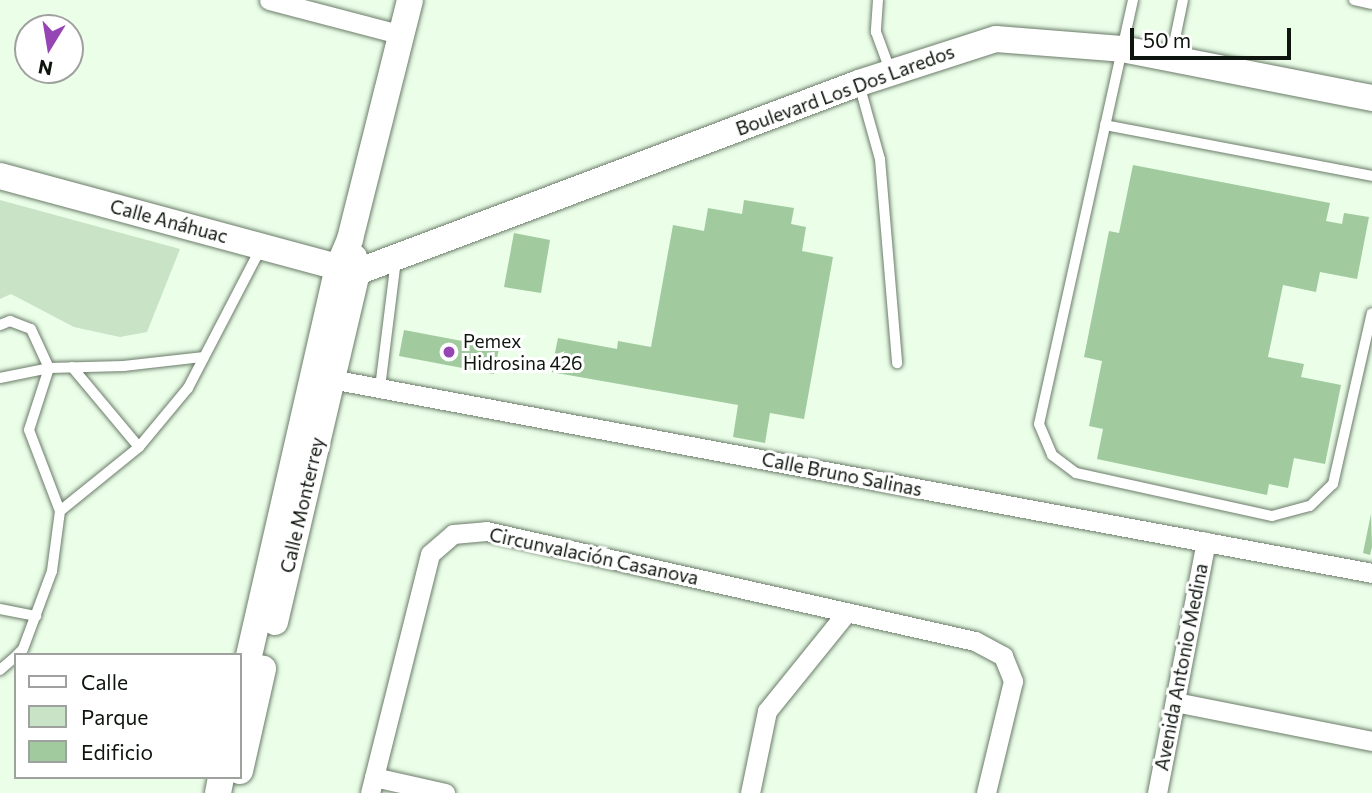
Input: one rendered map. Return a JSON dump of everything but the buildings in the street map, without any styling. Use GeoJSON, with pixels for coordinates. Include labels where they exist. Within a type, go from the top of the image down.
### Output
{"type":"FeatureCollection","features":[{"type":"Feature","properties":{"kind":"street"},"geometry":{"type":"LineString","coordinates":[[269,0],[402,35]]}},
{"type":"Feature","properties":{"kind":"street","name":"Calle Monterrey"},"geometry":{"type":"LineString","coordinates":[[242,687],[347,271],[350,239],[410,0]]}},
{"type":"Feature","properties":{"kind":"street","name":"Boulevard Los Dos Laredos"},"geometry":{"type":"LineString","coordinates":[[347,271],[397,257],[859,83],[996,39],[1122,49],[1372,98]]}},
{"type":"Feature","properties":{"kind":"street","name":"Calle Anáhuac"},"geometry":{"type":"LineString","coordinates":[[0,176],[347,271]]}},
{"type":"Feature","properties":{"kind":"street","name":"Calle Monterrey"},"geometry":{"type":"LineString","coordinates":[[242,761],[321,377]]}},
{"type":"Feature","properties":{"kind":"street","name":"Calle Bruno Salinas"},"geometry":{"type":"LineString","coordinates":[[321,377],[1372,573]]}},
{"type":"Feature","properties":{"kind":"street","name":"Circunvalación Casanova"},"geometry":{"type":"LineString","coordinates":[[372,785],[430,554],[453,534],[486,531],[975,641],[1003,656],[1013,681],[986,793]]}},
{"type":"Feature","properties":{"kind":"street","name":"Avenida Antonio Medina"},"geometry":{"type":"LineString","coordinates":[[1157,793],[1206,542]]}},
{"type":"Feature","properties":{"kind":"street"},"geometry":{"type":"LineString","coordinates":[[750,793],[767,711],[847,612]]}},
{"type":"Feature","properties":{"kind":"street"},"geometry":{"type":"LineString","coordinates":[[1175,702],[1372,741]]}},
{"type":"Feature","properties":{"kind":"street"},"geometry":{"type":"LineString","coordinates":[[372,785],[445,793]]}},
{"type":"Feature","properties":{"kind":"lane"},"geometry":{"type":"LineString","coordinates":[[878,0],[876,32],[891,72]]}},
{"type":"Feature","properties":{"kind":"lane"},"geometry":{"type":"LineString","coordinates":[[1133,0],[1039,424],[1052,456],[1076,473],[1272,516],[1310,506],[1333,484],[1372,313]]}},
{"type":"Feature","properties":{"kind":"lane"},"geometry":{"type":"LineString","coordinates":[[1171,58],[1183,0]]}},
{"type":"Feature","properties":{"kind":"lane"},"geometry":{"type":"LineString","coordinates":[[1354,0],[1372,4]]}},
{"type":"Feature","properties":{"kind":"lane"},"geometry":{"type":"LineString","coordinates":[[859,83],[880,159],[897,363]]}},
{"type":"Feature","properties":{"kind":"lane"},"geometry":{"type":"LineString","coordinates":[[1105,125],[1372,176]]}},
{"type":"Feature","properties":{"kind":"lane"},"geometry":{"type":"LineString","coordinates":[[60,511],[139,447],[188,388],[262,246]]}},
{"type":"Feature","properties":{"kind":"lane"},"geometry":{"type":"LineString","coordinates":[[380,388],[397,257]]}},
{"type":"Feature","properties":{"kind":"lane"},"geometry":{"type":"LineString","coordinates":[[0,326],[10,321],[31,329],[49,368],[29,430],[60,511],[52,572],[36,616],[17,653]]}},
{"type":"Feature","properties":{"kind":"lane"},"geometry":{"type":"LineString","coordinates":[[0,378],[49,368],[203,356]]}},
{"type":"Feature","properties":{"kind":"lane"},"geometry":{"type":"LineString","coordinates":[[72,367],[139,447]]}},
{"type":"Feature","properties":{"kind":"lane"},"geometry":{"type":"LineString","coordinates":[[0,609],[36,616]]}},
{"type":"Feature","properties":{"kind":"lane"},"geometry":{"type":"LineString","coordinates":[[0,670],[14,657]]}},
{"type":"Feature","properties":{"kind":"green space"},"geometry":{"type":"Polygon","coordinates":[[[0,200],[180,249],[147,332],[120,337],[74,327],[11,294],[0,299],[0,200]]]}},
{"type":"Feature","properties":{"kind":"place","name":"Pemex Hidrosina 426"},"geometry":{"type":"Point","coordinates":[449,352]}}]}
